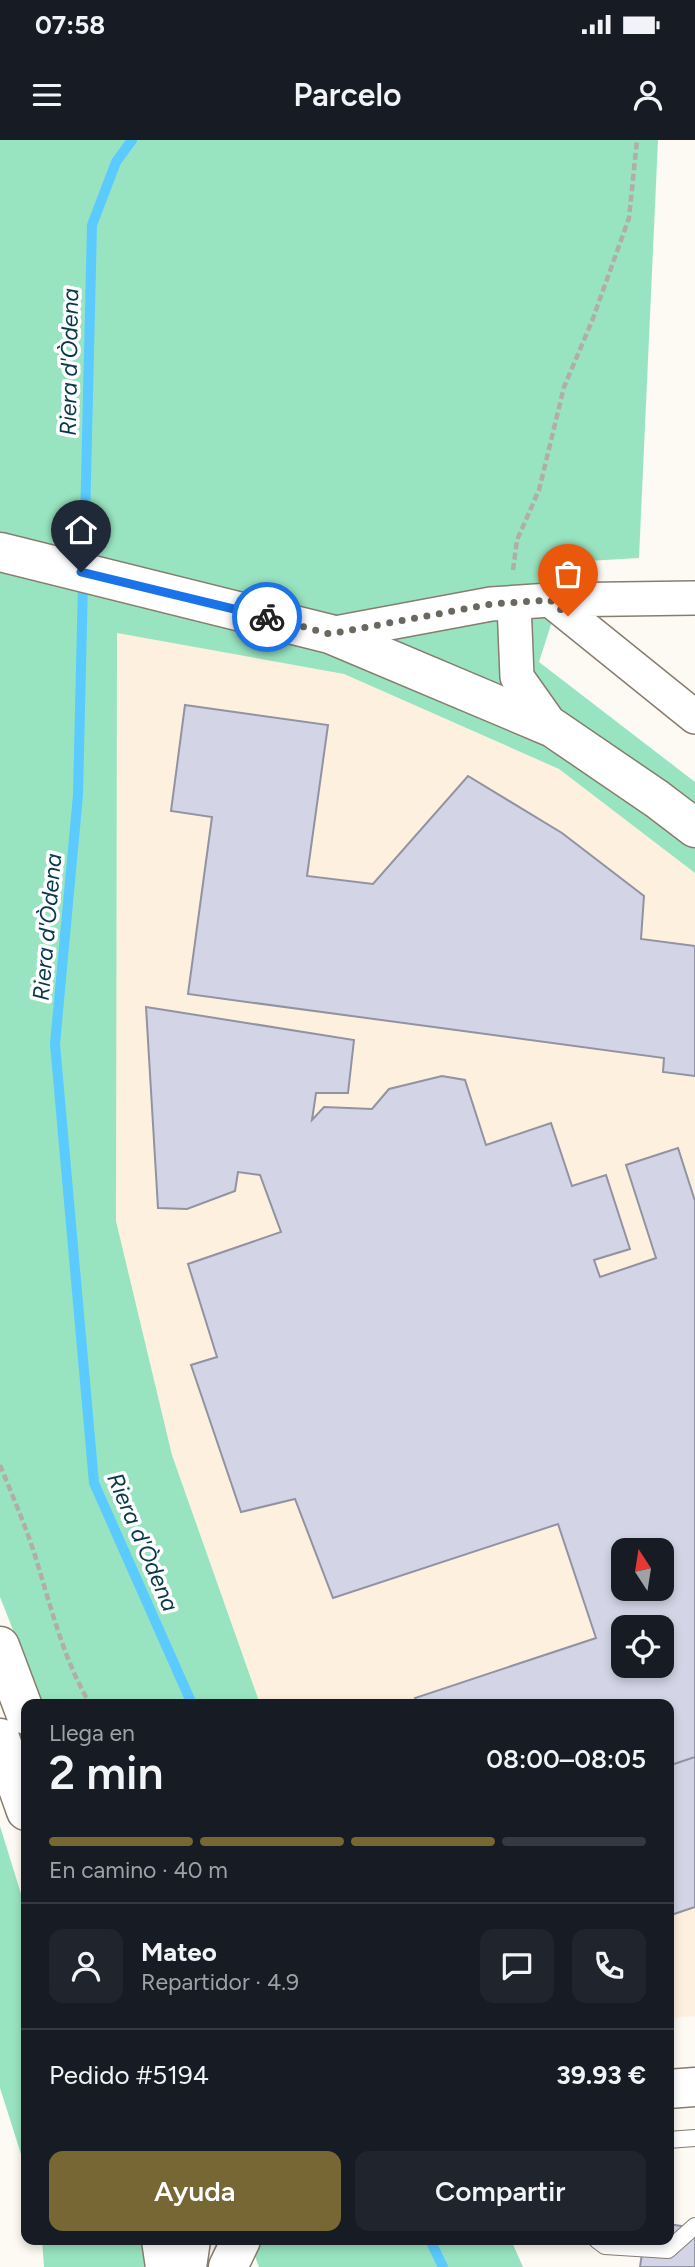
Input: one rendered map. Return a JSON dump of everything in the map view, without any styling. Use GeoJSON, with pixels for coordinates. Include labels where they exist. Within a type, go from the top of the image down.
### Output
{"type":"FeatureCollection","features":[{"type":"Feature","properties":{"kind":"street"},"geometry":{"type":"LineString","coordinates":[[0,552],[330,634],[553,728],[695,828]]}},
{"type":"Feature","properties":{"kind":"street"},"geometry":{"type":"LineString","coordinates":[[330,634],[491,604],[550,600],[695,598]]}},
{"type":"Feature","properties":{"kind":"street"},"geometry":{"type":"LineString","coordinates":[[550,600],[695,718]]}},
{"type":"Feature","properties":{"kind":"street"},"geometry":{"type":"LineString","coordinates":[[514,603],[517,677],[553,728]]}},
{"type":"Feature","properties":{"kind":"street"},"geometry":{"type":"LineString","coordinates":[[0,1646],[21,1702]]}},
{"type":"Feature","properties":{"kind":"street"},"geometry":{"type":"LineString","coordinates":[[0,1738],[21,1797]]}},
{"type":"Feature","properties":{"kind":"street"},"geometry":{"type":"LineString","coordinates":[[674,2089],[695,2087]]}},
{"type":"Feature","properties":{"kind":"street"},"geometry":{"type":"LineString","coordinates":[[162,2245],[164,2267]]}},
{"type":"Feature","properties":{"kind":"street"},"geometry":{"type":"LineString","coordinates":[[187,2267],[191,2245]]}},
{"type":"Feature","properties":{"kind":"street"},"geometry":{"type":"LineString","coordinates":[[193,2245],[197,2267]]}},
{"type":"Feature","properties":{"kind":"street"},"geometry":{"type":"LineString","coordinates":[[228,2267],[239,2245]]}},
{"type":"Feature","properties":{"kind":"lane"},"geometry":{"type":"LineString","coordinates":[[674,2140],[695,2138]]}},
{"type":"Feature","properties":{"kind":"lane"},"geometry":{"type":"LineString","coordinates":[[674,2245],[695,2227]]}},
{"type":"Feature","properties":{"kind":"lane"},"geometry":{"type":"LineString","coordinates":[[604,2245],[668,2250],[674,2245]]}},
{"type":"Feature","properties":{"kind":"path"},"geometry":{"type":"LineString","coordinates":[[514,603],[513,566],[517,540],[538,490],[564,387],[592,321],[629,218],[637,140]]}},
{"type":"Feature","properties":{"kind":"path"},"geometry":{"type":"LineString","coordinates":[[0,1465],[37,1560],[51,1613],[75,1679],[87,1699]]}},
{"type":"Feature","properties":{"kind":"shaded area"},"geometry":{"type":"Polygon","coordinates":[[[116,632],[344,674],[559,769],[695,873],[695,2016],[674,2018],[674,1699],[258,1699],[172,1455],[116,1221],[116,632]]]}},
{"type":"Feature","properties":{"kind":"green space"},"geometry":{"type":"Polygon","coordinates":[[[0,140],[658,140],[639,558],[571,562],[539,662],[695,782],[695,873],[559,769],[344,674],[117,633],[116,1221],[172,1455],[258,1699],[40,1699],[0,1597],[0,140]]]}},
{"type":"Feature","properties":{"kind":"green space"},"geometry":{"type":"Polygon","coordinates":[[[0,1826],[21,1894],[21,2154],[0,2088],[0,1826]]]}},
{"type":"Feature","properties":{"kind":"green space"},"geometry":{"type":"Polygon","coordinates":[[[42,2245],[143,2245],[144,2267],[44,2267],[42,2245]]]}},
{"type":"Feature","properties":{"kind":"green space"},"geometry":{"type":"Polygon","coordinates":[[[251,2245],[513,2245],[523,2267],[259,2267],[251,2245]]]}},
{"type":"Feature","properties":{"kind":"building"},"geometry":{"type":"Polygon","coordinates":[[[185,705],[328,725],[307,876],[373,884],[468,776],[562,833],[644,896],[641,939],[695,946],[695,1076],[663,1072],[664,1058],[188,994],[212,817],[171,811],[185,705]]]}},
{"type":"Feature","properties":{"kind":"building"},"geometry":{"type":"Polygon","coordinates":[[[146,1007],[354,1040],[348,1093],[316,1093],[312,1120],[324,1107],[372,1109],[389,1089],[442,1076],[465,1080],[486,1145],[551,1123],[572,1186],[606,1175],[630,1249],[594,1260],[600,1277],[656,1258],[626,1165],[678,1148],[695,1201],[695,1757],[674,1764],[674,1699],[416,1699],[596,1638],[558,1524],[333,1598],[295,1499],[241,1512],[191,1365],[217,1357],[188,1264],[281,1232],[260,1175],[238,1172],[235,1191],[187,1209],[158,1208],[146,1007]]]}},
{"type":"Feature","properties":{"kind":"building"},"geometry":{"type":"Polygon","coordinates":[[[695,1757],[695,1907],[674,1914],[674,1764],[695,1757]]]}},
{"type":"Feature","properties":{"kind":"building"},"geometry":{"type":"Polygon","coordinates":[[[674,2225],[695,2228],[695,2267],[640,2267],[643,2245],[674,2245],[674,2225]]]}},
{"type":"Feature","properties":{"kind":"waterway","name":"Riera d'Òdena"},"geometry":{"type":"LineString","coordinates":[[84,564],[92,225],[116,162],[132,140]]}},
{"type":"Feature","properties":{"kind":"waterway","name":"Riera d'Òdena"},"geometry":{"type":"LineString","coordinates":[[83,582],[78,795],[55,1044],[94,1483],[190,1699]]}},
{"type":"Feature","properties":{"kind":"waterway","name":"Riera d'Òdena"},"geometry":{"type":"LineString","coordinates":[[432,2245],[443,2267]]}},
{"type":"Feature","properties":{"kind":"way so far"},"geometry":{"type":"LineString","coordinates":[[267,617],[330,634],[491,604],[550,600],[568,616]]}},
{"type":"Feature","properties":{"kind":"route"},"geometry":{"type":"LineString","coordinates":[[81,572],[267,617]]}}]}
